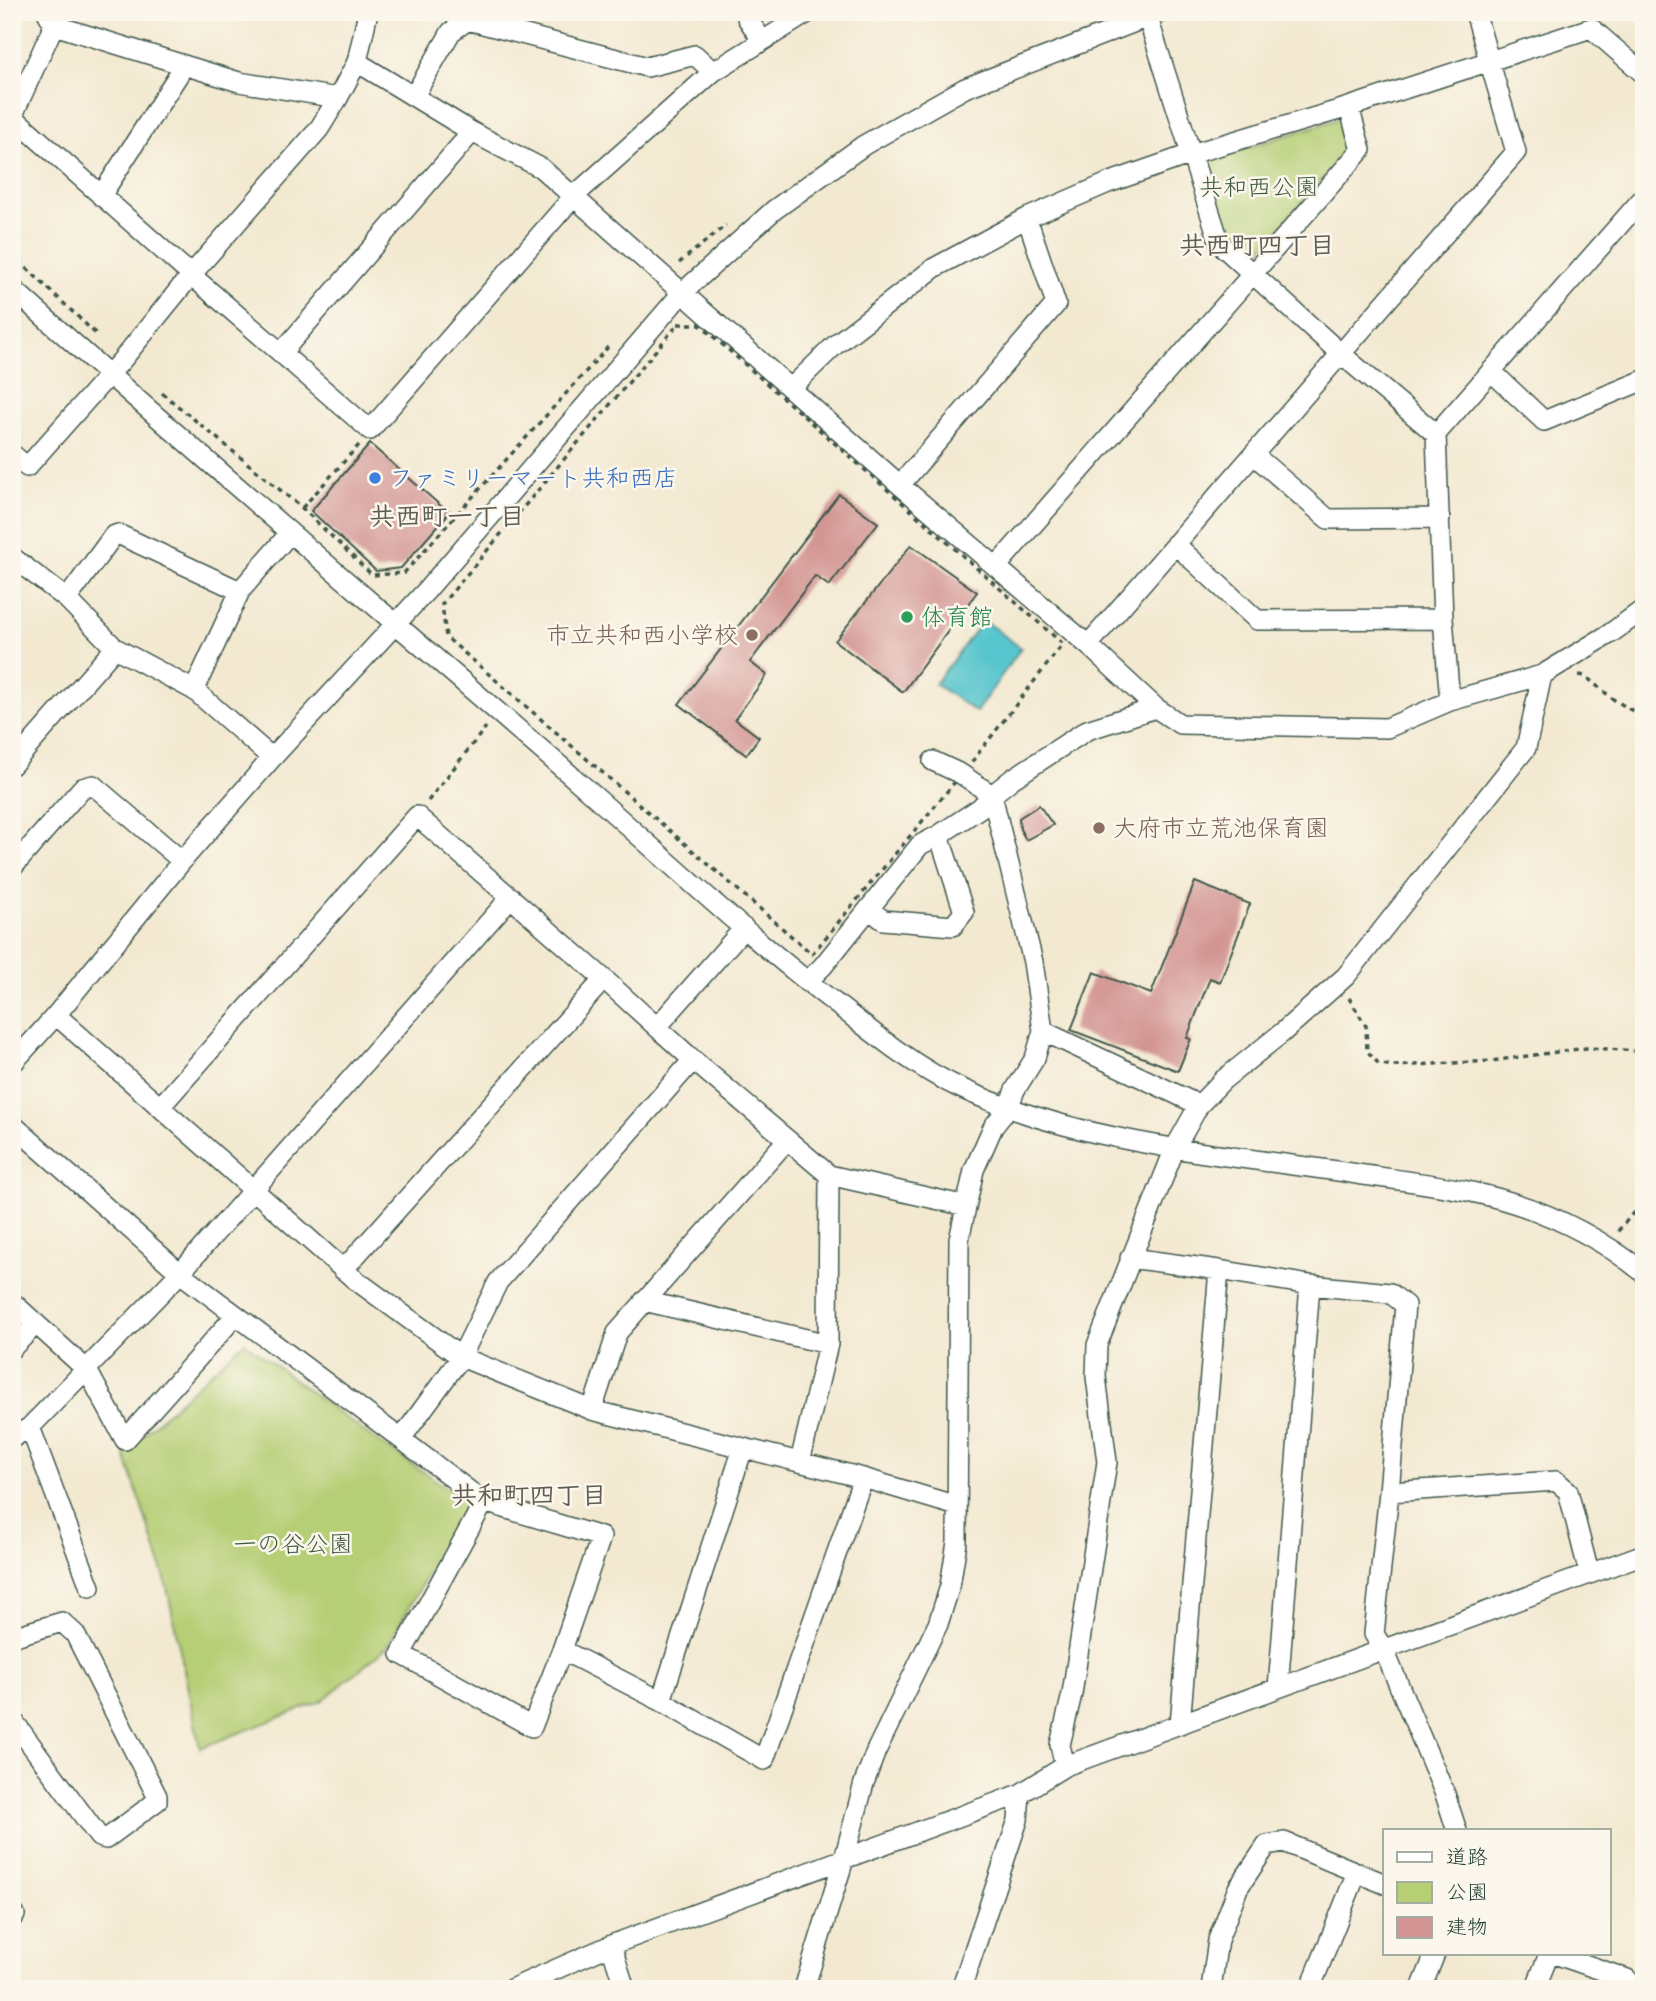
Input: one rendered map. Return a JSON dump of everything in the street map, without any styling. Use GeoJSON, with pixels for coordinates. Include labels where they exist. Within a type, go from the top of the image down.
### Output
{"type":"FeatureCollection","features":[{"type":"Feature","properties":{"kind":"street"},"geometry":{"type":"LineString","coordinates":[[12,454],[27,467],[319,129],[357,62],[368,12]]}},
{"type":"Feature","properties":{"kind":"street"},"geometry":{"type":"LineString","coordinates":[[747,12],[747,18],[762,40]]}},
{"type":"Feature","properties":{"kind":"street"},"geometry":{"type":"LineString","coordinates":[[338,98],[240,82],[184,66],[55,17],[12,117],[370,429],[574,196],[713,72],[809,12]]}},
{"type":"Feature","properties":{"kind":"street"},"geometry":{"type":"LineString","coordinates":[[1088,645],[1517,152],[1475,12]]}},
{"type":"Feature","properties":{"kind":"street"},"geometry":{"type":"LineString","coordinates":[[12,1064],[182,860],[426,591],[682,293],[774,210],[864,145],[965,88],[1152,14],[1191,154],[1220,244],[1341,355],[1436,434]]}},
{"type":"Feature","properties":{"kind":"street"},"geometry":{"type":"LineString","coordinates":[[414,96],[451,32],[468,20],[647,66],[695,55],[713,72]]}},
{"type":"Feature","properties":{"kind":"street"},"geometry":{"type":"LineString","coordinates":[[791,388],[835,345],[934,268],[1027,218],[1108,184],[1191,154],[1349,107],[1591,27],[1644,74]]}},
{"type":"Feature","properties":{"kind":"street"},"geometry":{"type":"LineString","coordinates":[[357,62],[472,132],[541,169],[900,485],[1088,645],[1156,708],[1180,724],[1387,728],[1450,701],[1542,675],[1611,633],[1644,609]]}},
{"type":"Feature","properties":{"kind":"street"},"geometry":{"type":"LineString","coordinates":[[102,196],[184,66]]}},
{"type":"Feature","properties":{"kind":"street"},"geometry":{"type":"LineString","coordinates":[[996,567],[1360,149],[1349,107]]}},
{"type":"Feature","properties":{"kind":"street"},"geometry":{"type":"LineString","coordinates":[[282,352],[472,132]]}},
{"type":"Feature","properties":{"kind":"street"},"geometry":{"type":"LineString","coordinates":[[1450,701],[1443,619],[1436,434],[1644,197]]}},
{"type":"Feature","properties":{"kind":"street"},"geometry":{"type":"LineString","coordinates":[[900,485],[1056,304],[1027,218]]}},
{"type":"Feature","properties":{"kind":"street"},"geometry":{"type":"LineString","coordinates":[[12,288],[108,375],[807,982],[898,1051],[954,1086],[1008,1108],[1082,1131],[1469,1191],[1525,1206],[1579,1230],[1621,1255],[1644,1273]]}},
{"type":"Feature","properties":{"kind":"street"},"geometry":{"type":"LineString","coordinates":[[1491,371],[1544,421],[1644,380]]}},
{"type":"Feature","properties":{"kind":"street"},"geometry":{"type":"LineString","coordinates":[[1254,455],[1328,519],[1440,518]]}},
{"type":"Feature","properties":{"kind":"street"},"geometry":{"type":"LineString","coordinates":[[194,690],[240,591],[290,533]]}},
{"type":"Feature","properties":{"kind":"street"},"geometry":{"type":"LineString","coordinates":[[67,599],[113,536],[118,534],[240,591]]}},
{"type":"Feature","properties":{"kind":"street"},"geometry":{"type":"LineString","coordinates":[[1175,544],[1257,620],[1443,619]]}},
{"type":"Feature","properties":{"kind":"street"},"geometry":{"type":"LineString","coordinates":[[12,557],[67,599],[115,648],[194,690],[272,758]]}},
{"type":"Feature","properties":{"kind":"street"},"geometry":{"type":"LineString","coordinates":[[12,765],[115,648]]}},
{"type":"Feature","properties":{"kind":"street"},"geometry":{"type":"LineString","coordinates":[[1065,1766],[1060,1745],[1072,1694],[1107,1462],[1096,1377],[1097,1345],[1175,1147],[1199,1105],[1223,1080],[1339,982],[1363,955],[1526,748],[1542,675]]}},
{"type":"Feature","properties":{"kind":"street"},"geometry":{"type":"LineString","coordinates":[[807,982],[920,845],[980,808],[1012,779],[1087,730],[1156,708]]}},
{"type":"Feature","properties":{"kind":"street"},"geometry":{"type":"LineString","coordinates":[[804,1989],[844,1860],[864,1783],[876,1751],[938,1624],[950,1586],[957,1542],[958,1240],[974,1170],[993,1127],[1008,1108],[1015,1090],[1035,1058],[1043,1031],[1033,962],[992,795],[961,774],[933,761]]}},
{"type":"Feature","properties":{"kind":"street"},"geometry":{"type":"LineString","coordinates":[[12,868],[82,788],[93,785],[182,860]]}},
{"type":"Feature","properties":{"kind":"street"},"geometry":{"type":"LineString","coordinates":[[160,1107],[417,816],[693,1060],[829,1175],[966,1206]]}},
{"type":"Feature","properties":{"kind":"street"},"geometry":{"type":"LineString","coordinates":[[869,909],[883,920],[953,926],[964,912],[939,835]]}},
{"type":"Feature","properties":{"kind":"street"},"geometry":{"type":"LineString","coordinates":[[12,1438],[30,1427],[180,1273],[511,897]]}},
{"type":"Feature","properties":{"kind":"street"},"geometry":{"type":"LineString","coordinates":[[657,1027],[744,928]]}},
{"type":"Feature","properties":{"kind":"street"},"geometry":{"type":"LineString","coordinates":[[343,1270],[604,979]]}},
{"type":"Feature","properties":{"kind":"street"},"geometry":{"type":"LineString","coordinates":[[55,1015],[343,1270],[461,1357],[592,1410],[863,1478],[957,1506]]}},
{"type":"Feature","properties":{"kind":"street"},"geometry":{"type":"LineString","coordinates":[[1043,1031],[1199,1105]]}},
{"type":"Feature","properties":{"kind":"street"},"geometry":{"type":"LineString","coordinates":[[401,1440],[461,1357],[498,1282],[693,1060]]}},
{"type":"Feature","properties":{"kind":"street"},"geometry":{"type":"LineString","coordinates":[[12,1124],[180,1273],[484,1502],[601,1537],[532,1727],[401,1654],[484,1502]]}},
{"type":"Feature","properties":{"kind":"street"},"geometry":{"type":"LineString","coordinates":[[592,1410],[617,1333],[787,1140]]}},
{"type":"Feature","properties":{"kind":"street"},"geometry":{"type":"LineString","coordinates":[[800,1462],[828,1344],[829,1175]]}},
{"type":"Feature","properties":{"kind":"street"},"geometry":{"type":"LineString","coordinates":[[1130,1258],[1310,1285],[1390,1293],[1405,1305],[1374,1634],[1384,1650],[1445,1794],[1456,1829]]}},
{"type":"Feature","properties":{"kind":"street"},"geometry":{"type":"LineString","coordinates":[[1180,1724],[1219,1270]]}},
{"type":"Feature","properties":{"kind":"street"},"geometry":{"type":"LineString","coordinates":[[1278,1688],[1310,1285]]}},
{"type":"Feature","properties":{"kind":"street"},"geometry":{"type":"LineString","coordinates":[[644,1301],[828,1344]]}},
{"type":"Feature","properties":{"kind":"street"},"geometry":{"type":"LineString","coordinates":[[12,1302],[86,1370],[125,1440],[236,1315]]}},
{"type":"Feature","properties":{"kind":"street"},"geometry":{"type":"LineString","coordinates":[[12,1348],[36,1324]]}},
{"type":"Feature","properties":{"kind":"street"},"geometry":{"type":"LineString","coordinates":[[30,1427],[90,1587]]}},
{"type":"Feature","properties":{"kind":"street"},"geometry":{"type":"LineString","coordinates":[[661,1701],[743,1448]]}},
{"type":"Feature","properties":{"kind":"street"},"geometry":{"type":"LineString","coordinates":[[562,1650],[661,1701],[764,1760],[863,1478]]}},
{"type":"Feature","properties":{"kind":"street"},"geometry":{"type":"LineString","coordinates":[[1389,1492],[1556,1481],[1568,1491],[1589,1573]]}},
{"type":"Feature","properties":{"kind":"street"},"geometry":{"type":"LineString","coordinates":[[511,1989],[611,1945],[1020,1794],[1065,1766],[1644,1554]]}},
{"type":"Feature","properties":{"kind":"street"},"geometry":{"type":"LineString","coordinates":[[12,1637],[61,1622],[75,1634],[157,1796],[157,1801],[106,1839],[99,1837],[12,1719]]}},
{"type":"Feature","properties":{"kind":"street"},"geometry":{"type":"LineString","coordinates":[[961,1989],[1018,1820],[1020,1794]]}},
{"type":"Feature","properties":{"kind":"street"},"geometry":{"type":"LineString","coordinates":[[1210,1989],[1217,1940],[1238,1888],[1267,1845],[1284,1842],[1383,1883]]}},
{"type":"Feature","properties":{"kind":"street"},"geometry":{"type":"LineString","coordinates":[[1311,1989],[1357,1872]]}},
{"type":"Feature","properties":{"kind":"street"},"geometry":{"type":"LineString","coordinates":[[611,1945],[625,1989]]}},
{"type":"Feature","properties":{"kind":"street"},"geometry":{"type":"LineString","coordinates":[[1421,1989],[1434,1955]]}},
{"type":"Feature","properties":{"kind":"street"},"geometry":{"type":"LineString","coordinates":[[1535,1989],[1549,1955]]}},
{"type":"Feature","properties":{"kind":"street"},"geometry":{"type":"LineString","coordinates":[[1558,1955],[1627,1979],[1637,1989]]}},
{"type":"Feature","properties":{"kind":"path"},"geometry":{"type":"LineString","coordinates":[[12,254],[122,360]]}},
{"type":"Feature","properties":{"kind":"path"},"geometry":{"type":"LineString","coordinates":[[678,324],[699,324],[1063,643],[961,774],[812,954],[446,637],[442,604],[678,324]]}},
{"type":"Feature","properties":{"kind":"path"},"geometry":{"type":"LineString","coordinates":[[154,386],[302,508],[372,575],[404,573],[614,340]]}},
{"type":"Feature","properties":{"kind":"path"},"geometry":{"type":"LineString","coordinates":[[302,508],[370,429]]}},
{"type":"Feature","properties":{"kind":"path"},"geometry":{"type":"LineString","coordinates":[[1576,674],[1585,676],[1613,699],[1644,718]]}},
{"type":"Feature","properties":{"kind":"path"},"geometry":{"type":"LineString","coordinates":[[417,816],[484,730],[501,714]]}},
{"type":"Feature","properties":{"kind":"path"},"geometry":{"type":"LineString","coordinates":[[1339,982],[1366,1026],[1367,1051],[1378,1063],[1392,1066],[1491,1061],[1586,1048],[1644,1051]]}},
{"type":"Feature","properties":{"kind":"path"},"geometry":{"type":"LineString","coordinates":[[1606,1246],[1639,1206],[1644,1207]]}},
{"type":"Feature","properties":{"kind":"green space","name":"共和西公園"},"geometry":{"type":"Polygon","coordinates":[[[1338,119],[1347,124],[1351,140],[1348,150],[1254,257],[1228,237],[1208,169],[1212,159],[1338,119]]]}},
{"type":"Feature","properties":{"kind":"green space","name":"一の谷公園"},"geometry":{"type":"Polygon","coordinates":[[[244,1342],[367,1434],[468,1502],[387,1647],[322,1701],[200,1748],[165,1578],[124,1452],[244,1342]]]}},
{"type":"Feature","properties":{"kind":"water"},"geometry":{"type":"Polygon","coordinates":[[[983,620],[1021,648],[976,712],[935,684],[983,620]]]}},
{"type":"Feature","properties":{"kind":"building","name":"ファミリーマート共和西店"},"geometry":{"type":"Polygon","coordinates":[[[370,444],[449,513],[401,568],[376,571],[311,511],[370,444]]]}},
{"type":"Feature","properties":{"kind":"building"},"geometry":{"type":"Polygon","coordinates":[[[839,494],[878,523],[829,586],[815,576],[750,662],[767,675],[735,719],[759,737],[746,755],[679,704],[839,494]]]}},
{"type":"Feature","properties":{"kind":"building","name":"体育館"},"geometry":{"type":"Polygon","coordinates":[[[911,545],[977,592],[903,692],[835,641],[911,545]]]}},
{"type":"Feature","properties":{"kind":"building"},"geometry":{"type":"Polygon","coordinates":[[[1039,805],[1053,825],[1026,840],[1020,829],[1019,818],[1039,805]]]}},
{"type":"Feature","properties":{"kind":"building"},"geometry":{"type":"Polygon","coordinates":[[[1195,882],[1250,904],[1220,982],[1210,978],[1187,1038],[1191,1039],[1178,1071],[1071,1030],[1094,972],[1151,994],[1195,882]]]}},
{"type":"Feature","properties":{"kind":"place","name":"ファミリーマート共和西店"},"geometry":{"type":"Point","coordinates":[375,478]}},
{"type":"Feature","properties":{"kind":"place","name":"体育館"},"geometry":{"type":"Point","coordinates":[907,617]}},
{"type":"Feature","properties":{"kind":"place","name":"市立共和西小学校"},"geometry":{"type":"Point","coordinates":[752,635]}},
{"type":"Feature","properties":{"kind":"place","name":"大府市立荒池保育園"},"geometry":{"type":"Point","coordinates":[1099,828]}},
{"type":"Feature","properties":{"kind":"district","name":"共西町四丁目"},"geometry":{"type":"Point","coordinates":[1257,245]}},
{"type":"Feature","properties":{"kind":"district","name":"共西町一丁目"},"geometry":{"type":"Point","coordinates":[447,516]}},
{"type":"Feature","properties":{"kind":"district","name":"共和町四丁目"},"geometry":{"type":"Point","coordinates":[529,1495]}}]}
